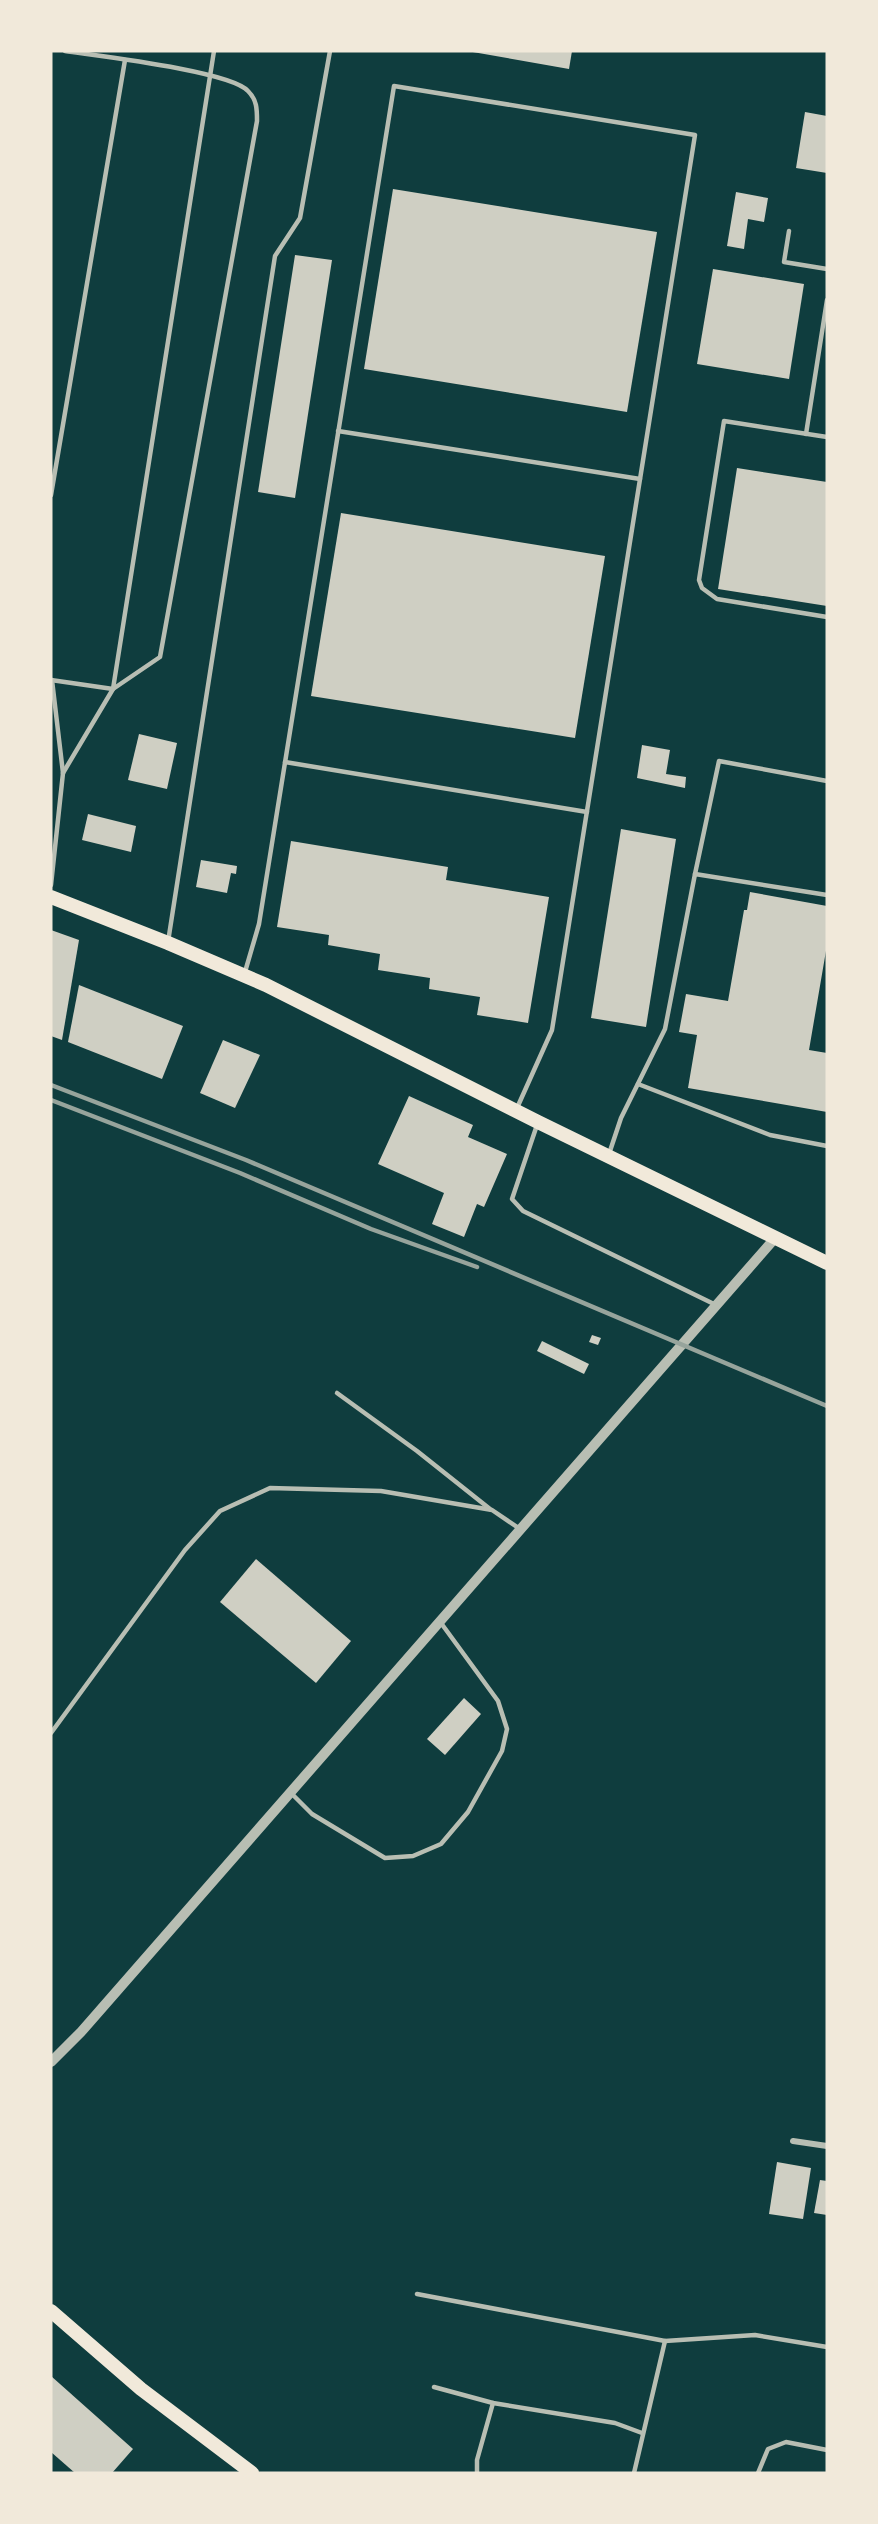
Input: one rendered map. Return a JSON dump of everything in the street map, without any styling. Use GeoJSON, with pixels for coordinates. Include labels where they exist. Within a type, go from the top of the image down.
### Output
{"type":"FeatureCollection","features":[{"type":"Feature","properties":{"kind":"main road"},"geometry":{"type":"LineString","coordinates":[[51,897],[244,975],[827,1263]]}},
{"type":"Feature","properties":{"kind":"main road"},"geometry":{"type":"LineString","coordinates":[[51,2311],[141,2389],[252,2473]]}},
{"type":"Feature","properties":{"kind":"street"},"geometry":{"type":"LineString","coordinates":[[51,2062],[81,2032],[289,1791],[776,1237]]}},
{"type":"Feature","properties":{"kind":"street"},"geometry":{"type":"LineString","coordinates":[[793,2141],[827,2146]]}},
{"type":"Feature","properties":{"kind":"lane"},"geometry":{"type":"LineString","coordinates":[[51,885],[63,773],[52,680],[113,689],[160,657],[257,121],[256,104],[248,90],[234,82],[211,75],[65,51]]}},
{"type":"Feature","properties":{"kind":"lane"},"geometry":{"type":"LineString","coordinates":[[63,773],[113,689],[214,51]]}},
{"type":"Feature","properties":{"kind":"lane"},"geometry":{"type":"LineString","coordinates":[[168,943],[276,256],[300,218],[330,51]]}},
{"type":"Feature","properties":{"kind":"lane"},"geometry":{"type":"LineString","coordinates":[[51,495],[125,60]]}},
{"type":"Feature","properties":{"kind":"lane"},"geometry":{"type":"LineString","coordinates":[[244,975],[259,924],[394,86],[695,135],[552,1030],[516,1110]]}},
{"type":"Feature","properties":{"kind":"lane"},"geometry":{"type":"LineString","coordinates":[[789,231],[784,262],[827,269]]}},
{"type":"Feature","properties":{"kind":"lane"},"geometry":{"type":"LineString","coordinates":[[806,434],[827,300]]}},
{"type":"Feature","properties":{"kind":"lane"},"geometry":{"type":"LineString","coordinates":[[827,437],[724,422],[699,580],[702,588],[717,599],[827,617]]}},
{"type":"Feature","properties":{"kind":"lane"},"geometry":{"type":"LineString","coordinates":[[338,430],[640,479]]}},
{"type":"Feature","properties":{"kind":"lane"},"geometry":{"type":"LineString","coordinates":[[608,1156],[621,1118],[664,1029],[719,761],[827,781]]}},
{"type":"Feature","properties":{"kind":"lane"},"geometry":{"type":"LineString","coordinates":[[285,762],[587,812]]}},
{"type":"Feature","properties":{"kind":"lane"},"geometry":{"type":"LineString","coordinates":[[695,874],[827,895]]}},
{"type":"Feature","properties":{"kind":"lane"},"geometry":{"type":"LineString","coordinates":[[638,1083],[770,1135],[827,1146]]}},
{"type":"Feature","properties":{"kind":"lane"},"geometry":{"type":"LineString","coordinates":[[538,1122],[512,1199],[523,1211],[716,1305]]}},
{"type":"Feature","properties":{"kind":"lane"},"geometry":{"type":"LineString","coordinates":[[337,1393],[520,1529]]}},
{"type":"Feature","properties":{"kind":"lane"},"geometry":{"type":"LineString","coordinates":[[51,1733],[185,1550],[220,1510],[270,1488],[381,1491],[492,1510]]}},
{"type":"Feature","properties":{"kind":"lane"},"geometry":{"type":"LineString","coordinates":[[289,1791],[312,1814],[385,1858],[413,1856],[441,1844],[468,1812],[502,1751],[507,1730],[498,1701],[439,1621]]}},
{"type":"Feature","properties":{"kind":"lane"},"geometry":{"type":"LineString","coordinates":[[417,2294],[665,2341],[755,2335],[827,2348]]}},
{"type":"Feature","properties":{"kind":"lane"},"geometry":{"type":"LineString","coordinates":[[634,2473],[665,2341]]}},
{"type":"Feature","properties":{"kind":"lane"},"geometry":{"type":"LineString","coordinates":[[434,2387],[493,2403],[615,2423],[642,2433]]}},
{"type":"Feature","properties":{"kind":"lane"},"geometry":{"type":"LineString","coordinates":[[477,2473],[477,2460],[493,2403]]}},
{"type":"Feature","properties":{"kind":"lane"},"geometry":{"type":"LineString","coordinates":[[758,2473],[759,2465],[768,2449],[786,2442],[827,2450]]}},
{"type":"Feature","properties":{"kind":"building"},"geometry":{"type":"Polygon","coordinates":[[[467,51],[572,51],[569,69],[467,51]]]}},
{"type":"Feature","properties":{"kind":"building"},"geometry":{"type":"Polygon","coordinates":[[[805,112],[827,116],[827,173],[796,168],[805,112]]]}},
{"type":"Feature","properties":{"kind":"building"},"geometry":{"type":"Polygon","coordinates":[[[393,189],[657,232],[627,412],[364,369],[393,189]]]}},
{"type":"Feature","properties":{"kind":"building"},"geometry":{"type":"Polygon","coordinates":[[[736,192],[768,198],[764,222],[748,219],[744,249],[727,246],[736,192]]]}},
{"type":"Feature","properties":{"kind":"building"},"geometry":{"type":"Polygon","coordinates":[[[295,255],[332,260],[295,498],[258,492],[295,255]]]}},
{"type":"Feature","properties":{"kind":"building"},"geometry":{"type":"Polygon","coordinates":[[[713,269],[804,284],[789,379],[697,364],[713,269]]]}},
{"type":"Feature","properties":{"kind":"building"},"geometry":{"type":"Polygon","coordinates":[[[737,468],[827,482],[827,606],[718,589],[737,468]]]}},
{"type":"Feature","properties":{"kind":"building"},"geometry":{"type":"Polygon","coordinates":[[[341,513],[605,556],[575,738],[311,696],[341,513]]]}},
{"type":"Feature","properties":{"kind":"building"},"geometry":{"type":"Polygon","coordinates":[[[139,734],[177,743],[167,789],[128,780],[139,734]]]}},
{"type":"Feature","properties":{"kind":"building"},"geometry":{"type":"Polygon","coordinates":[[[642,745],[670,750],[666,774],[686,777],[685,788],[637,778],[642,745]]]}},
{"type":"Feature","properties":{"kind":"building"},"geometry":{"type":"Polygon","coordinates":[[[88,814],[136,826],[131,852],[82,840],[88,814]]]}},
{"type":"Feature","properties":{"kind":"building"},"geometry":{"type":"Polygon","coordinates":[[[621,829],[676,839],[646,1027],[591,1018],[621,829]]]}},
{"type":"Feature","properties":{"kind":"building"},"geometry":{"type":"Polygon","coordinates":[[[291,841],[448,867],[446,880],[549,897],[528,1023],[477,1015],[480,997],[429,989],[430,978],[378,970],[380,954],[328,945],[329,935],[277,927],[291,841]]]}},
{"type":"Feature","properties":{"kind":"building"},"geometry":{"type":"Polygon","coordinates":[[[201,860],[237,866],[236,874],[231,873],[227,893],[196,887],[201,860]]]}},
{"type":"Feature","properties":{"kind":"building"},"geometry":{"type":"Polygon","coordinates":[[[750,892],[827,906],[827,945],[809,1050],[827,1053],[827,1112],[688,1088],[697,1035],[679,1032],[686,994],[728,1001],[744,910],[747,910],[750,892]]]}},
{"type":"Feature","properties":{"kind":"building"},"geometry":{"type":"Polygon","coordinates":[[[51,930],[79,940],[62,1040],[51,1036],[51,930]]]}},
{"type":"Feature","properties":{"kind":"building"},"geometry":{"type":"Polygon","coordinates":[[[79,985],[183,1026],[162,1079],[68,1042],[79,985]]]}},
{"type":"Feature","properties":{"kind":"building"},"geometry":{"type":"Polygon","coordinates":[[[223,1040],[260,1055],[235,1108],[200,1093],[223,1040]]]}},
{"type":"Feature","properties":{"kind":"building"},"geometry":{"type":"Polygon","coordinates":[[[409,1096],[473,1125],[468,1137],[507,1154],[484,1207],[477,1204],[464,1237],[432,1224],[444,1193],[378,1164],[409,1096]]]}},
{"type":"Feature","properties":{"kind":"building"},"geometry":{"type":"Polygon","coordinates":[[[592,1335],[601,1338],[598,1345],[589,1342],[592,1335]]]}},
{"type":"Feature","properties":{"kind":"building"},"geometry":{"type":"Polygon","coordinates":[[[542,1341],[589,1364],[584,1374],[537,1351],[542,1341]]]}},
{"type":"Feature","properties":{"kind":"building"},"geometry":{"type":"Polygon","coordinates":[[[256,1559],[351,1641],[316,1683],[220,1602],[256,1559]]]}},
{"type":"Feature","properties":{"kind":"building"},"geometry":{"type":"Polygon","coordinates":[[[464,1698],[481,1714],[445,1755],[427,1739],[464,1698]]]}},
{"type":"Feature","properties":{"kind":"building"},"geometry":{"type":"Polygon","coordinates":[[[777,2162],[811,2168],[803,2219],[769,2214],[777,2162]]]}},
{"type":"Feature","properties":{"kind":"building"},"geometry":{"type":"Polygon","coordinates":[[[820,2180],[827,2181],[827,2215],[814,2213],[820,2180]]]}},
{"type":"Feature","properties":{"kind":"building"},"geometry":{"type":"Polygon","coordinates":[[[51,2376],[133,2449],[112,2473],[75,2473],[51,2452],[51,2376]]]}},
{"type":"Feature","properties":{"kind":"railway"},"geometry":{"type":"LineString","coordinates":[[51,1085],[246,1160],[827,1406]]}},
{"type":"Feature","properties":{"kind":"railway"},"geometry":{"type":"LineString","coordinates":[[51,1100],[240,1173],[371,1229],[477,1267]]}}]}
